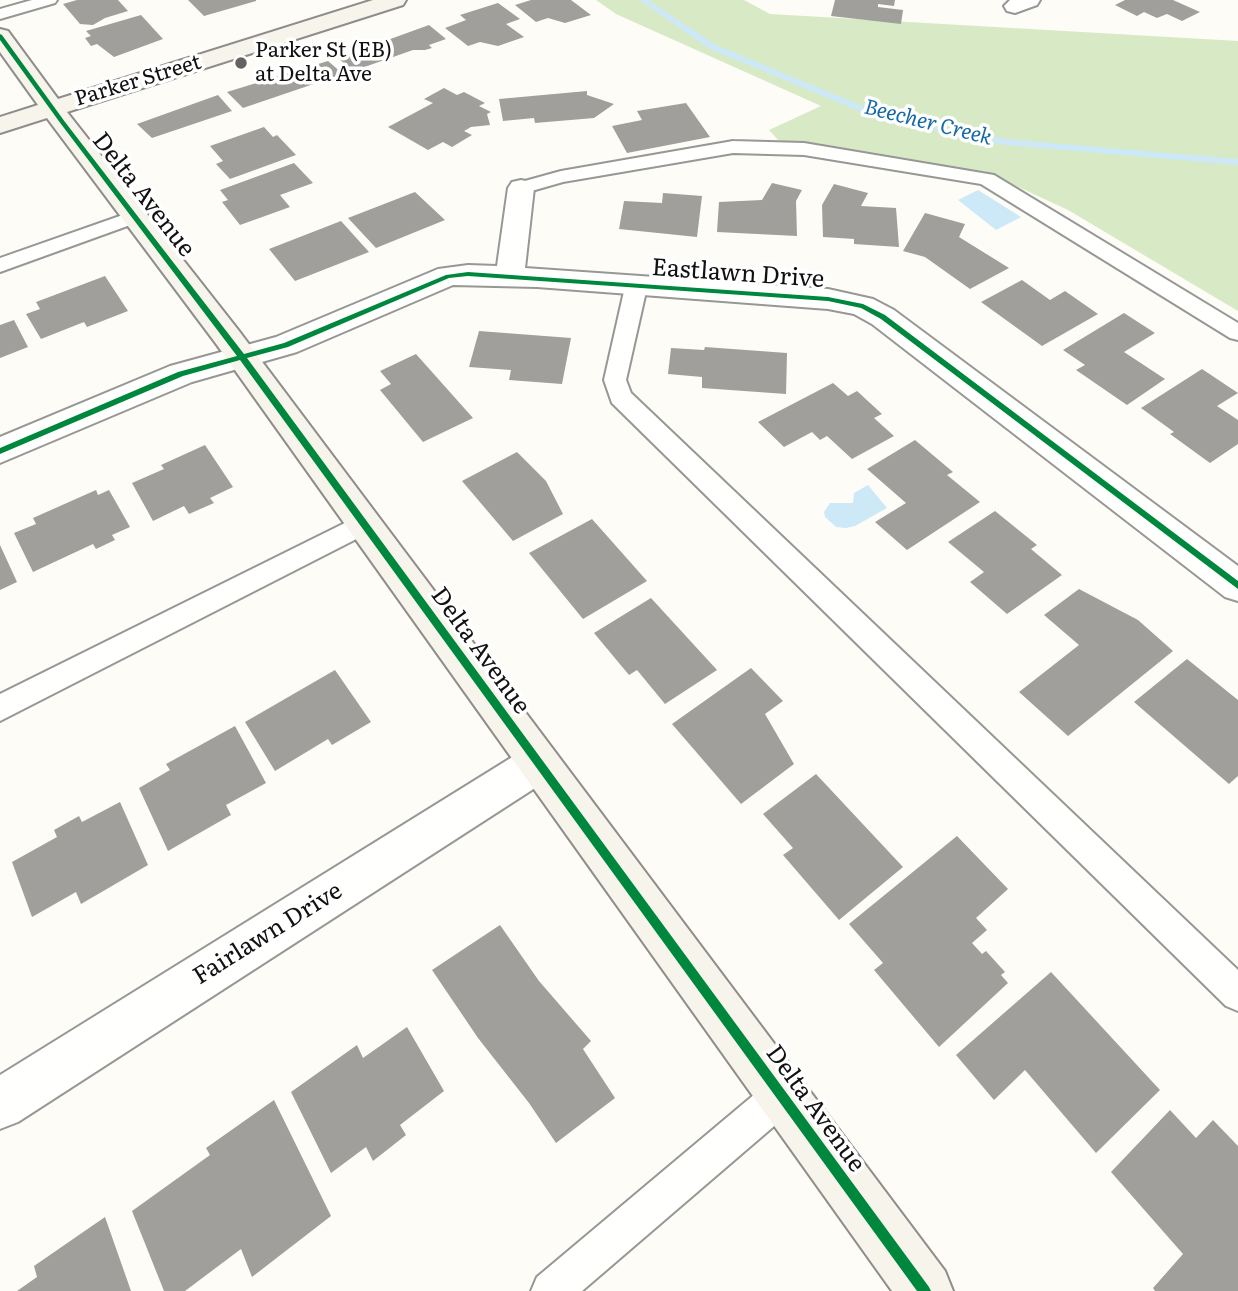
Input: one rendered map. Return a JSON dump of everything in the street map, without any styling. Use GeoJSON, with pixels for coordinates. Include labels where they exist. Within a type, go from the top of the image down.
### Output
{"type":"FeatureCollection","features":[{"type":"Feature","properties":{"kind":"street","name":"Parker Street"},"geometry":{"type":"LineString","coordinates":[[0,125],[395,0]]}},
{"type":"Feature","properties":{"kind":"street","name":"Delta Avenue"},"geometry":{"type":"LineString","coordinates":[[0,36],[242,357],[537,764],[925,1291]]}},
{"type":"Feature","properties":{"kind":"street"},"geometry":{"type":"LineString","coordinates":[[510,276],[521,188]]}},
{"type":"Feature","properties":{"kind":"street","name":"Eastlawn Drive"},"geometry":{"type":"LineString","coordinates":[[0,452],[181,374],[286,345],[448,276],[510,276],[828,299],[873,311],[1238,586]]}},
{"type":"Feature","properties":{"kind":"street","name":"Fairlawn Drive"},"geometry":{"type":"LineString","coordinates":[[0,1104],[537,764]]}},
{"type":"Feature","properties":{"kind":"lane"},"geometry":{"type":"LineString","coordinates":[[0,14],[49,0]]}},
{"type":"Feature","properties":{"kind":"lane"},"geometry":{"type":"LineString","coordinates":[[521,188],[561,177],[733,148],[804,149],[987,179],[1238,334]]}},
{"type":"Feature","properties":{"kind":"lane"},"geometry":{"type":"LineString","coordinates":[[0,265],[137,216]]}},
{"type":"Feature","properties":{"kind":"lane"},"geometry":{"type":"LineString","coordinates":[[636,287],[615,380],[620,397],[1238,995]]}},
{"type":"Feature","properties":{"kind":"lane"},"geometry":{"type":"LineString","coordinates":[[0,708],[363,524]]}},
{"type":"Feature","properties":{"kind":"lane"},"geometry":{"type":"LineString","coordinates":[[551,1291],[781,1096]]}},
{"type":"Feature","properties":{"kind":"green space"},"geometry":{"type":"Polygon","coordinates":[[[596,0],[744,0],[770,14],[1238,41],[1238,311],[1068,210],[986,172],[778,140],[769,130],[821,106],[616,14],[596,0]]]}},
{"type":"Feature","properties":{"kind":"water"},"geometry":{"type":"Polygon","coordinates":[[[978,190],[1021,217],[996,230],[958,200],[978,190]]]}},
{"type":"Feature","properties":{"kind":"water"},"geometry":{"type":"Polygon","coordinates":[[[868,485],[887,508],[855,526],[846,528],[836,527],[825,517],[824,512],[830,503],[853,503],[854,493],[868,485]]]}},
{"type":"Feature","properties":{"kind":"building"},"geometry":{"type":"Polygon","coordinates":[[[77,0],[118,0],[128,11],[93,25],[80,24],[63,4],[77,0]]]}},
{"type":"Feature","properties":{"kind":"building"},"geometry":{"type":"Polygon","coordinates":[[[188,0],[256,0],[256,1],[204,16],[188,0]]]}},
{"type":"Feature","properties":{"kind":"building"},"geometry":{"type":"Polygon","coordinates":[[[531,0],[571,0],[591,15],[565,23],[548,18],[536,22],[515,5],[531,0]]]}},
{"type":"Feature","properties":{"kind":"building"},"geometry":{"type":"Polygon","coordinates":[[[835,0],[895,0],[894,6],[878,4],[878,7],[903,10],[901,24],[831,16],[835,0]]]}},
{"type":"Feature","properties":{"kind":"building"},"geometry":{"type":"Polygon","coordinates":[[[1125,0],[1173,0],[1200,12],[1182,21],[1167,14],[1157,18],[1144,12],[1137,16],[1115,5],[1125,0]]]}},
{"type":"Feature","properties":{"kind":"building"},"geometry":{"type":"Polygon","coordinates":[[[498,3],[520,19],[506,24],[524,37],[498,46],[480,42],[468,46],[445,28],[466,20],[460,15],[498,3]]]}},
{"type":"Feature","properties":{"kind":"building"},"geometry":{"type":"Polygon","coordinates":[[[141,15],[163,39],[114,57],[97,44],[91,46],[85,38],[91,36],[86,31],[141,15]]]}},
{"type":"Feature","properties":{"kind":"building"},"geometry":{"type":"Polygon","coordinates":[[[429,25],[446,39],[429,45],[432,48],[413,50],[353,71],[338,58],[429,25]]]}},
{"type":"Feature","properties":{"kind":"building"},"geometry":{"type":"Polygon","coordinates":[[[328,61],[343,74],[243,108],[227,92],[328,61]]]}},
{"type":"Feature","properties":{"kind":"building"},"geometry":{"type":"Polygon","coordinates":[[[444,88],[457,95],[464,92],[485,103],[479,106],[491,112],[487,114],[490,125],[471,127],[464,131],[472,135],[452,147],[443,142],[428,150],[388,127],[433,103],[424,99],[444,88]]]}},
{"type":"Feature","properties":{"kind":"building"},"geometry":{"type":"Polygon","coordinates":[[[587,91],[587,95],[614,104],[594,118],[535,123],[534,118],[503,121],[499,99],[587,91]]]}},
{"type":"Feature","properties":{"kind":"building"},"geometry":{"type":"Polygon","coordinates":[[[218,95],[232,111],[152,138],[137,124],[218,95]]]}},
{"type":"Feature","properties":{"kind":"building"},"geometry":{"type":"Polygon","coordinates":[[[686,103],[710,137],[627,153],[612,126],[642,120],[637,111],[686,103]]]}},
{"type":"Feature","properties":{"kind":"building"},"geometry":{"type":"Polygon","coordinates":[[[264,127],[273,137],[277,135],[296,155],[230,179],[216,164],[223,161],[210,146],[264,127]]]}},
{"type":"Feature","properties":{"kind":"building"},"geometry":{"type":"Polygon","coordinates":[[[294,163],[313,183],[280,195],[290,207],[240,225],[222,202],[228,200],[220,190],[294,163]]]}},
{"type":"Feature","properties":{"kind":"building"},"geometry":{"type":"Polygon","coordinates":[[[772,183],[802,190],[796,201],[797,236],[717,232],[719,202],[762,200],[772,183]]]}},
{"type":"Feature","properties":{"kind":"building"},"geometry":{"type":"Polygon","coordinates":[[[834,184],[868,193],[861,206],[896,208],[899,247],[854,244],[854,239],[823,237],[822,205],[834,184]]]}},
{"type":"Feature","properties":{"kind":"building"},"geometry":{"type":"Polygon","coordinates":[[[415,192],[445,220],[376,248],[348,218],[415,192]]]}},
{"type":"Feature","properties":{"kind":"building"},"geometry":{"type":"Polygon","coordinates":[[[663,193],[702,196],[697,237],[619,229],[624,201],[662,203],[663,193]]]}},
{"type":"Feature","properties":{"kind":"building"},"geometry":{"type":"Polygon","coordinates":[[[925,213],[965,224],[959,237],[1009,268],[970,289],[925,257],[903,251],[925,213]]]}},
{"type":"Feature","properties":{"kind":"building"},"geometry":{"type":"Polygon","coordinates":[[[341,221],[369,252],[295,281],[269,249],[341,221]]]}},
{"type":"Feature","properties":{"kind":"building"},"geometry":{"type":"Polygon","coordinates":[[[105,276],[128,311],[87,327],[84,322],[41,339],[26,314],[40,309],[36,302],[105,276]]]}},
{"type":"Feature","properties":{"kind":"building"},"geometry":{"type":"Polygon","coordinates":[[[1022,280],[1050,300],[1065,291],[1098,314],[1042,346],[981,302],[1022,280]]]}},
{"type":"Feature","properties":{"kind":"building"},"geometry":{"type":"Polygon","coordinates":[[[1124,313],[1155,333],[1124,352],[1165,379],[1127,405],[1076,370],[1085,365],[1063,350],[1124,313]]]}},
{"type":"Feature","properties":{"kind":"building"},"geometry":{"type":"Polygon","coordinates":[[[14,320],[28,347],[0,358],[0,325],[14,320]]]}},
{"type":"Feature","properties":{"kind":"building"},"geometry":{"type":"Polygon","coordinates":[[[479,331],[571,338],[562,384],[509,380],[511,370],[469,367],[479,331]]]}},
{"type":"Feature","properties":{"kind":"building"},"geometry":{"type":"Polygon","coordinates":[[[705,347],[787,353],[786,394],[702,388],[702,377],[668,374],[671,348],[704,350],[705,347]]]}},
{"type":"Feature","properties":{"kind":"building"},"geometry":{"type":"Polygon","coordinates":[[[416,354],[473,418],[423,442],[380,390],[391,384],[380,371],[416,354]]]}},
{"type":"Feature","properties":{"kind":"building"},"geometry":{"type":"Polygon","coordinates":[[[1202,369],[1238,393],[1217,406],[1238,420],[1238,444],[1210,463],[1170,434],[1174,432],[1141,408],[1202,369]]]}},
{"type":"Feature","properties":{"kind":"building"},"geometry":{"type":"Polygon","coordinates":[[[833,383],[848,396],[857,391],[882,414],[874,418],[894,436],[852,459],[827,436],[820,440],[812,432],[784,447],[758,422],[833,383]]]}},
{"type":"Feature","properties":{"kind":"building"},"geometry":{"type":"Polygon","coordinates":[[[915,440],[953,472],[947,475],[980,502],[907,550],[875,522],[906,503],[867,469],[915,440]]]}},
{"type":"Feature","properties":{"kind":"building"},"geometry":{"type":"Polygon","coordinates":[[[205,445],[233,487],[210,498],[214,503],[189,514],[184,506],[153,521],[132,483],[164,469],[161,465],[205,445]]]}},
{"type":"Feature","properties":{"kind":"building"},"geometry":{"type":"Polygon","coordinates":[[[517,452],[546,481],[563,514],[513,541],[462,481],[517,452]]]}},
{"type":"Feature","properties":{"kind":"building"},"geometry":{"type":"Polygon","coordinates":[[[96,490],[98,495],[109,490],[130,527],[112,535],[115,540],[96,549],[93,544],[33,572],[14,533],[36,524],[33,518],[96,490]]]}},
{"type":"Feature","properties":{"kind":"building"},"geometry":{"type":"Polygon","coordinates":[[[995,511],[1037,545],[1031,549],[1062,575],[1007,614],[970,582],[984,572],[948,542],[995,511]]]}},
{"type":"Feature","properties":{"kind":"building"},"geometry":{"type":"Polygon","coordinates":[[[592,519],[647,581],[583,619],[529,553],[592,519]]]}},
{"type":"Feature","properties":{"kind":"building"},"geometry":{"type":"Polygon","coordinates":[[[0,545],[17,582],[0,590],[0,545]]]}},
{"type":"Feature","properties":{"kind":"building"},"geometry":{"type":"Polygon","coordinates":[[[1079,589],[1138,620],[1173,651],[1068,736],[1019,692],[1079,645],[1044,615],[1079,589]]]}},
{"type":"Feature","properties":{"kind":"building"},"geometry":{"type":"Polygon","coordinates":[[[651,598],[717,670],[665,704],[637,670],[629,675],[594,633],[651,598]]]}},
{"type":"Feature","properties":{"kind":"building"},"geometry":{"type":"Polygon","coordinates":[[[1187,659],[1238,700],[1238,776],[1229,784],[1134,702],[1187,659]]]}},
{"type":"Feature","properties":{"kind":"building"},"geometry":{"type":"Polygon","coordinates":[[[751,668],[783,701],[765,714],[794,764],[741,804],[672,724],[751,668]]]}},
{"type":"Feature","properties":{"kind":"building"},"geometry":{"type":"Polygon","coordinates":[[[335,670],[371,722],[332,745],[328,739],[275,771],[245,722],[335,670]]]}},
{"type":"Feature","properties":{"kind":"building"},"geometry":{"type":"Polygon","coordinates":[[[235,726],[266,783],[226,805],[231,815],[168,851],[139,788],[170,770],[166,764],[235,726]]]}},
{"type":"Feature","properties":{"kind":"building"},"geometry":{"type":"Polygon","coordinates":[[[816,774],[903,867],[839,920],[783,855],[793,848],[763,814],[816,774]]]}},
{"type":"Feature","properties":{"kind":"building"},"geometry":{"type":"Polygon","coordinates":[[[120,802],[148,865],[81,904],[76,892],[32,917],[12,862],[57,837],[54,830],[79,816],[82,822],[120,802]]]}},
{"type":"Feature","properties":{"kind":"building"},"geometry":{"type":"Polygon","coordinates":[[[957,836],[1008,889],[976,918],[987,930],[972,943],[982,954],[986,951],[1005,972],[1001,975],[1008,983],[939,1047],[874,970],[883,963],[849,924],[957,836]]]}},
{"type":"Feature","properties":{"kind":"building"},"geometry":{"type":"Polygon","coordinates":[[[500,925],[539,981],[591,1041],[583,1049],[615,1098],[556,1143],[529,1103],[478,1038],[432,970],[500,925]]]}},
{"type":"Feature","properties":{"kind":"building"},"geometry":{"type":"Polygon","coordinates":[[[1051,972],[1160,1090],[1096,1153],[1025,1070],[994,1100],[956,1055],[1051,972]]]}},
{"type":"Feature","properties":{"kind":"building"},"geometry":{"type":"Polygon","coordinates":[[[407,1027],[444,1091],[400,1125],[406,1135],[373,1161],[366,1147],[331,1173],[291,1092],[357,1045],[363,1058],[407,1027]]]}},
{"type":"Feature","properties":{"kind":"building"},"geometry":{"type":"Polygon","coordinates":[[[274,1100],[331,1216],[252,1277],[241,1249],[185,1291],[164,1291],[132,1211],[210,1155],[206,1148],[274,1100]]]}},
{"type":"Feature","properties":{"kind":"building"},"geometry":{"type":"Polygon","coordinates":[[[1170,1110],[1196,1138],[1213,1120],[1238,1146],[1238,1291],[1155,1291],[1153,1288],[1183,1254],[1111,1172],[1170,1110]]]}},
{"type":"Feature","properties":{"kind":"building"},"geometry":{"type":"Polygon","coordinates":[[[105,1217],[131,1291],[17,1291],[37,1277],[34,1266],[105,1217]]]}},
{"type":"Feature","properties":{"kind":"waterway","name":"Beecher Creek"},"geometry":{"type":"LineString","coordinates":[[643,0],[713,47],[879,116],[1005,142],[1238,162]]}},
{"type":"Feature","properties":{"kind":"cycle path"},"geometry":{"type":"LineString","coordinates":[[0,36],[63,123],[228,338],[925,1291]]}},
{"type":"Feature","properties":{"kind":"cycle path"},"geometry":{"type":"LineString","coordinates":[[0,451],[181,374],[286,345],[448,276],[468,274],[537,278],[828,299],[863,306],[883,317],[1238,586]]}},
{"type":"Feature","properties":{"kind":"place","name":"Parker St (EB) at Delta Ave"},"geometry":{"type":"Point","coordinates":[241,63]}}]}
